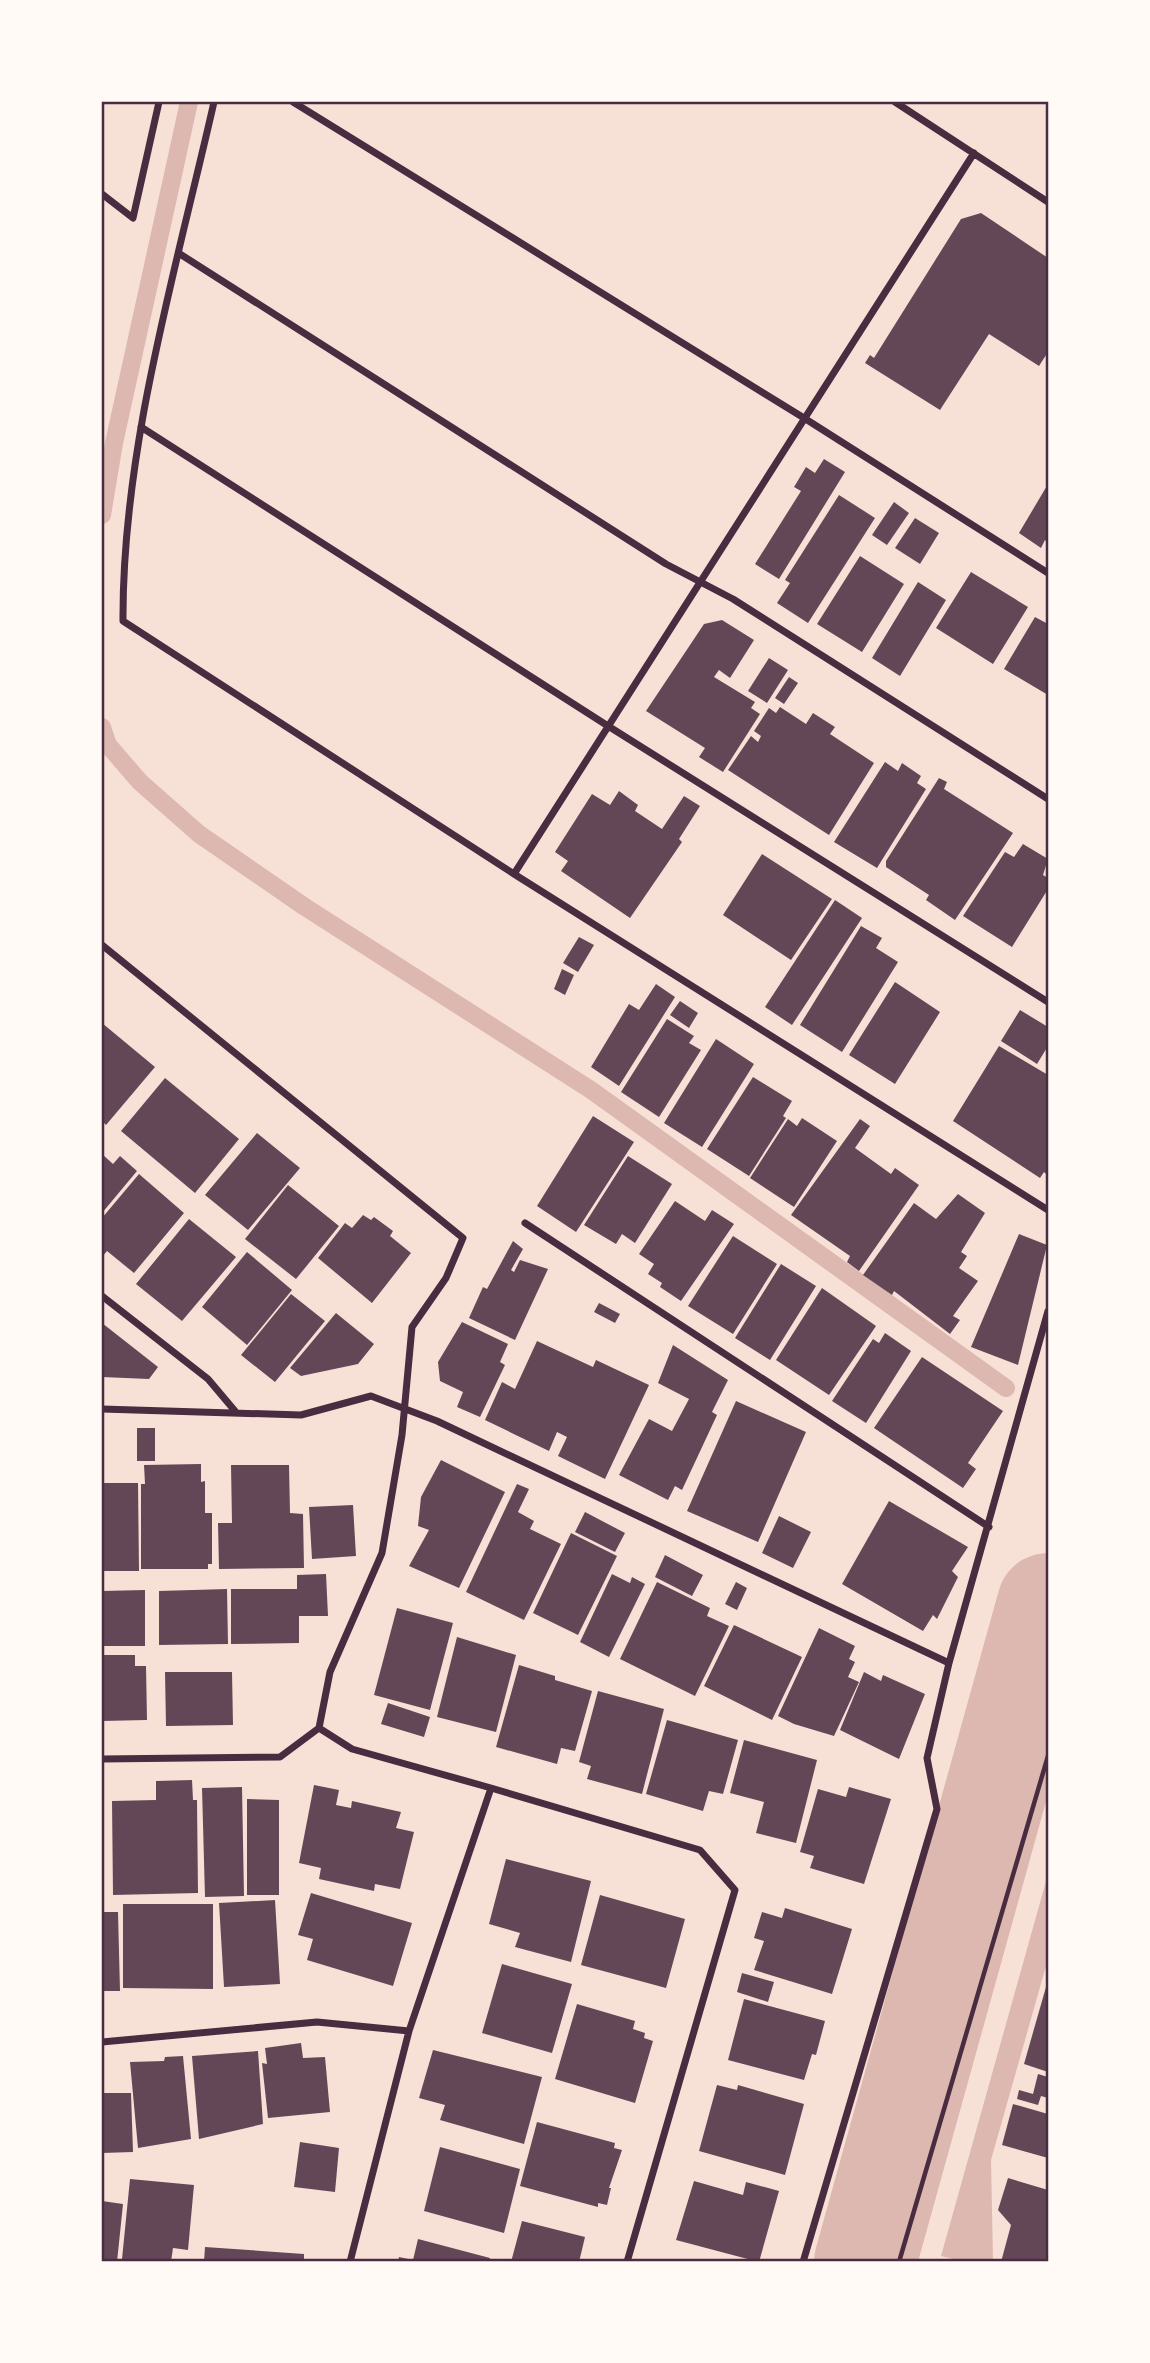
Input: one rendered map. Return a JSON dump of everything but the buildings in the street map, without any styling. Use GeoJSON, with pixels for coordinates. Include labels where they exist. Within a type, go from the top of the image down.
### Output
{"type":"FeatureCollection","features":[{"type":"Feature","properties":{"kind":"street"},"geometry":{"type":"LineString","coordinates":[[102,194],[133,218],[159,102]]}},
{"type":"Feature","properties":{"kind":"street"},"geometry":{"type":"LineString","coordinates":[[214,102],[141,427],[123,556],[123,621],[514,874],[1048,1210]]}},
{"type":"Feature","properties":{"kind":"street"},"geometry":{"type":"LineString","coordinates":[[293,102],[804,418],[1048,573]]}},
{"type":"Feature","properties":{"kind":"street"},"geometry":{"type":"LineString","coordinates":[[895,102],[1048,202]]}},
{"type":"Feature","properties":{"kind":"street"},"geometry":{"type":"LineString","coordinates":[[514,874],[974,153]]}},
{"type":"Feature","properties":{"kind":"street"},"geometry":{"type":"LineString","coordinates":[[180,254],[666,564],[701,582],[1048,799]]}},
{"type":"Feature","properties":{"kind":"street"},"geometry":{"type":"LineString","coordinates":[[141,427],[608,726],[1048,1002]]}},
{"type":"Feature","properties":{"kind":"street"},"geometry":{"type":"LineString","coordinates":[[102,945],[463,1238],[446,1278],[412,1327],[405,1408],[382,1553],[330,1672],[319,1728],[280,1757],[102,1759]]}},
{"type":"Feature","properties":{"kind":"street"},"geometry":{"type":"LineString","coordinates":[[525,1223],[989,1527]]}},
{"type":"Feature","properties":{"kind":"street"},"geometry":{"type":"LineString","coordinates":[[102,1296],[208,1379],[235,1411]]}},
{"type":"Feature","properties":{"kind":"street"},"geometry":{"type":"LineString","coordinates":[[803,2262],[937,1809],[927,1758],[949,1663],[1048,1311]]}},
{"type":"Feature","properties":{"kind":"street"},"geometry":{"type":"LineString","coordinates":[[102,1409],[301,1415],[371,1396],[405,1408],[949,1663]]}},
{"type":"Feature","properties":{"kind":"street"},"geometry":{"type":"LineString","coordinates":[[319,1728],[352,1749],[700,1850],[735,1890],[627,2262]]}},
{"type":"Feature","properties":{"kind":"street"},"geometry":{"type":"LineString","coordinates":[[350,2262],[409,2031],[491,1788]]}},
{"type":"Feature","properties":{"kind":"street"},"geometry":{"type":"LineString","coordinates":[[102,2042],[317,2022],[409,2031]]}},
{"type":"Feature","properties":{"kind":"path"},"geometry":{"type":"LineString","coordinates":[[900,2262],[1048,1756]]}},
{"type":"Feature","properties":{"kind":"shaded area"},"geometry":{"type":"Polygon","coordinates":[[[1048,1874],[1048,1959],[991,2160],[993,2261],[962,2261],[941,2256],[1048,1874]]]}},
{"type":"Feature","properties":{"kind":"waterway"},"geometry":{"type":"LineString","coordinates":[[102,515],[114,443],[189,102]]}},
{"type":"Feature","properties":{"kind":"waterway"},"geometry":{"type":"LineString","coordinates":[[102,727],[108,745],[140,782],[199,834],[305,907],[591,1090],[1006,1388]]}},
{"type":"Feature","properties":{"kind":"waterway"},"geometry":{"type":"LineString","coordinates":[[865,2262],[1048,1604]]}}]}
